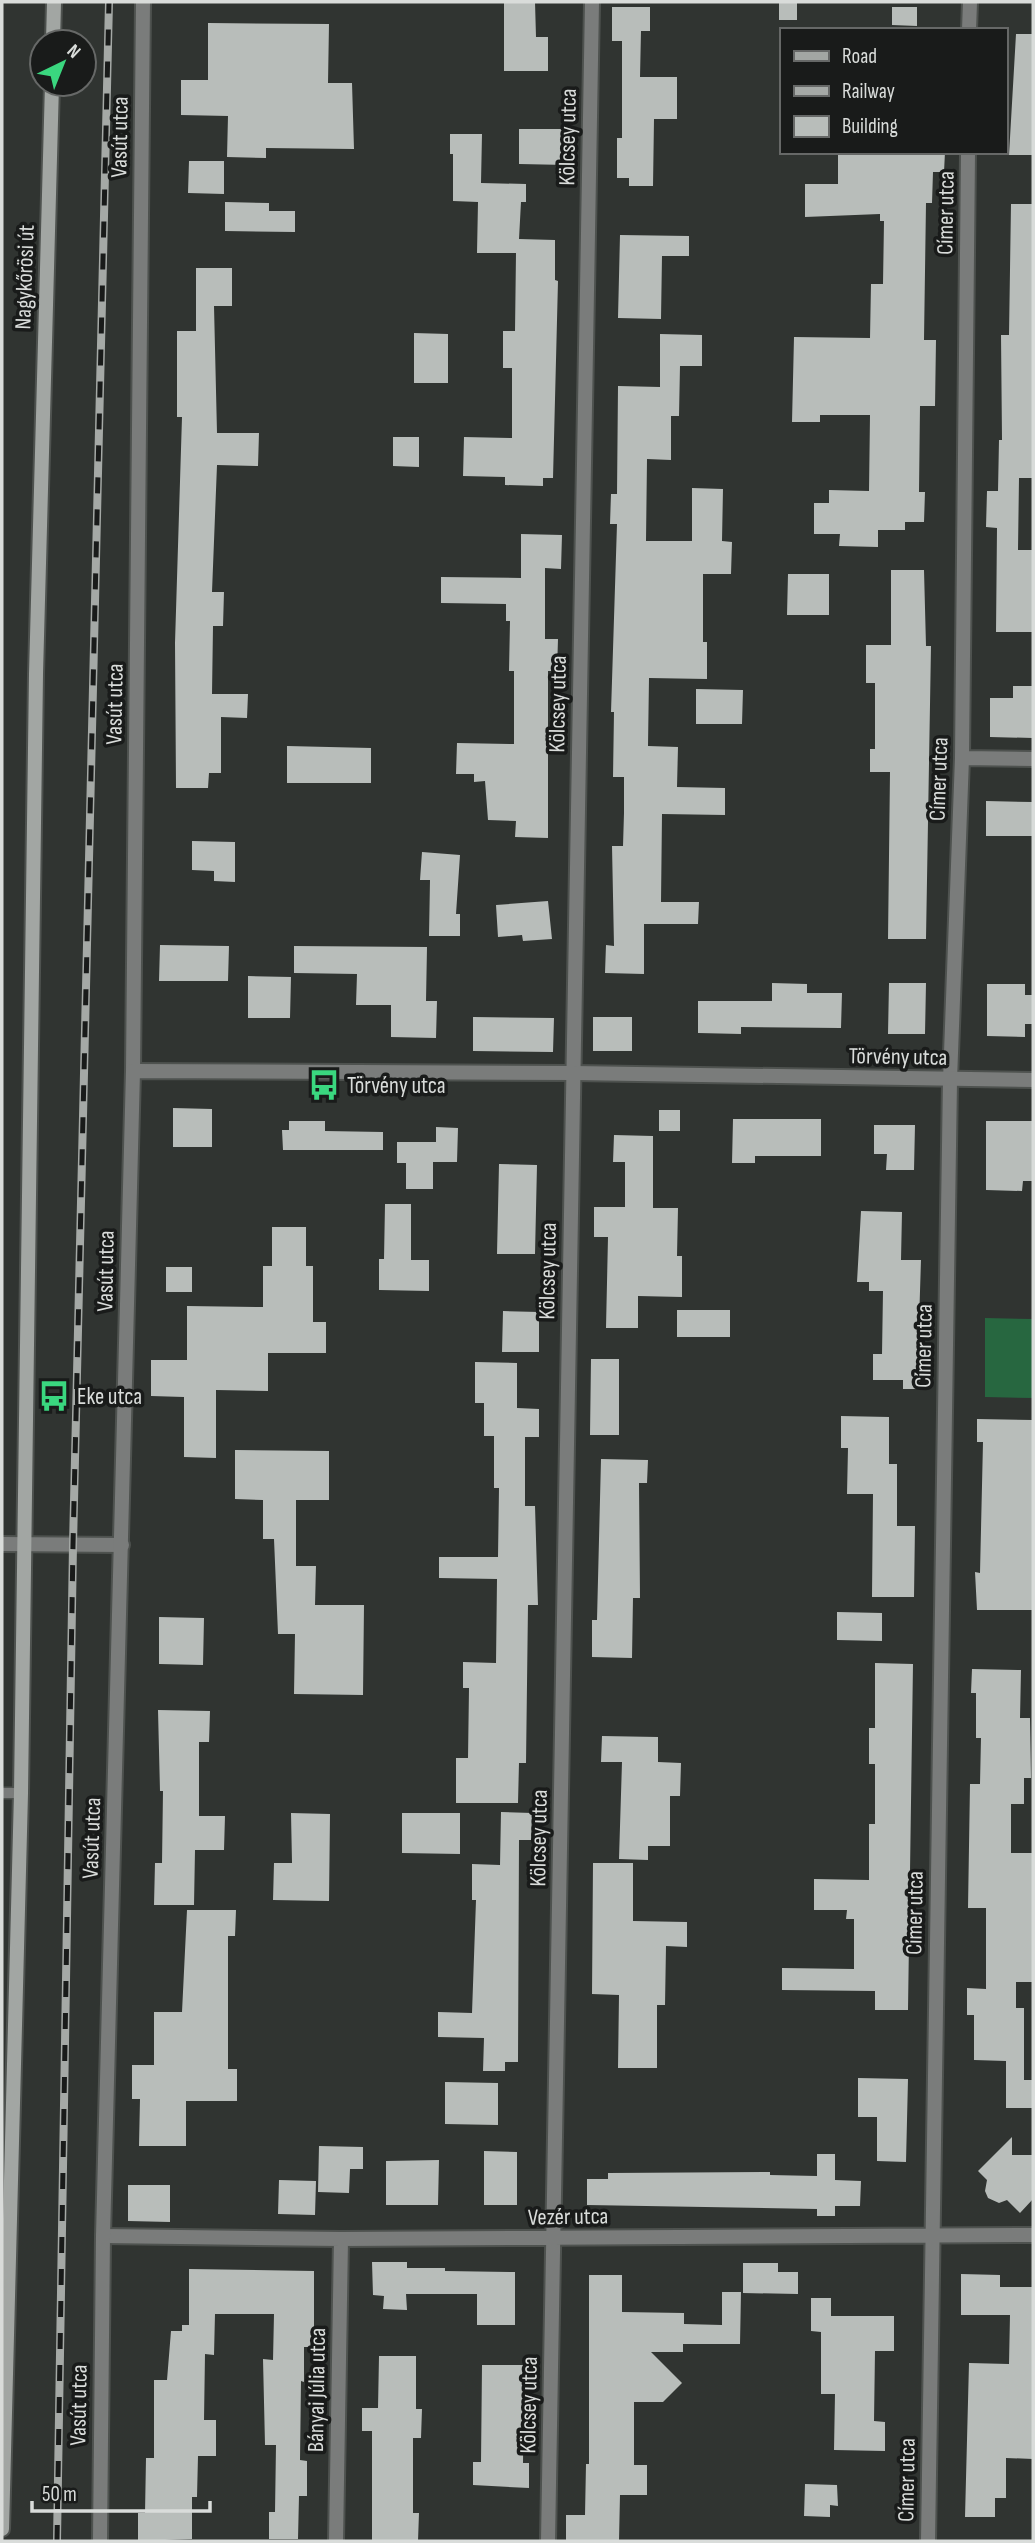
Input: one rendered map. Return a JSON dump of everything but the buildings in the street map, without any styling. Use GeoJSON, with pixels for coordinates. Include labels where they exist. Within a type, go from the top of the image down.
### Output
{"type":"FeatureCollection","features":[{"type":"Feature","properties":{"kind":"main road"},"geometry":{"type":"LineString","coordinates":[[53,28],[54,2]]}},
{"type":"Feature","properties":{"kind":"main road","name":"Nagykőrösi út"},"geometry":{"type":"LineString","coordinates":[[2,2529],[21,1793],[36,674],[51,98]]}},
{"type":"Feature","properties":{"kind":"street","name":"Vasút utca"},"geometry":{"type":"LineString","coordinates":[[100,2541],[103,2236],[133,1071],[143,2]]}},
{"type":"Feature","properties":{"kind":"street","name":"Kölcsey utca"},"geometry":{"type":"LineString","coordinates":[[548,2541],[592,2]]}},
{"type":"Feature","properties":{"kind":"street"},"geometry":{"type":"LineString","coordinates":[[969,28],[970,2]]}},
{"type":"Feature","properties":{"kind":"street","name":"Címer utca"},"geometry":{"type":"LineString","coordinates":[[928,2541],[950,1080],[962,758],[968,154]]}},
{"type":"Feature","properties":{"kind":"street"},"geometry":{"type":"LineString","coordinates":[[962,758],[1033,759]]}},
{"type":"Feature","properties":{"kind":"street","name":"Törvény utca"},"geometry":{"type":"LineString","coordinates":[[133,1071],[573,1073],[1033,1080]]}},
{"type":"Feature","properties":{"kind":"street"},"geometry":{"type":"LineString","coordinates":[[2,1544],[122,1545]]}},
{"type":"Feature","properties":{"kind":"street","name":"Vezér utca"},"geometry":{"type":"LineString","coordinates":[[103,2236],[553,2239],[1033,2235]]}},
{"type":"Feature","properties":{"kind":"street","name":"Bányai Júlia utca"},"geometry":{"type":"LineString","coordinates":[[336,2541],[341,2239]]}},
{"type":"Feature","properties":{"kind":"lane"},"geometry":{"type":"LineString","coordinates":[[2,1793],[21,1793]]}},
{"type":"Feature","properties":{"kind":"green space"},"geometry":{"type":"Polygon","coordinates":[[[985,1318],[1033,1319],[1033,1398],[985,1397],[985,1318]]]}},
{"type":"Feature","properties":{"kind":"railway"},"geometry":{"type":"LineString","coordinates":[[57,2541],[73,1545],[109,2]]}},
{"type":"Feature","properties":{"kind":"place","name":"Törvény utca"},"geometry":{"type":"Point","coordinates":[324,1085]}},
{"type":"Feature","properties":{"kind":"place","name":"Eke utca"},"geometry":{"type":"Point","coordinates":[54,1396]}}]}
